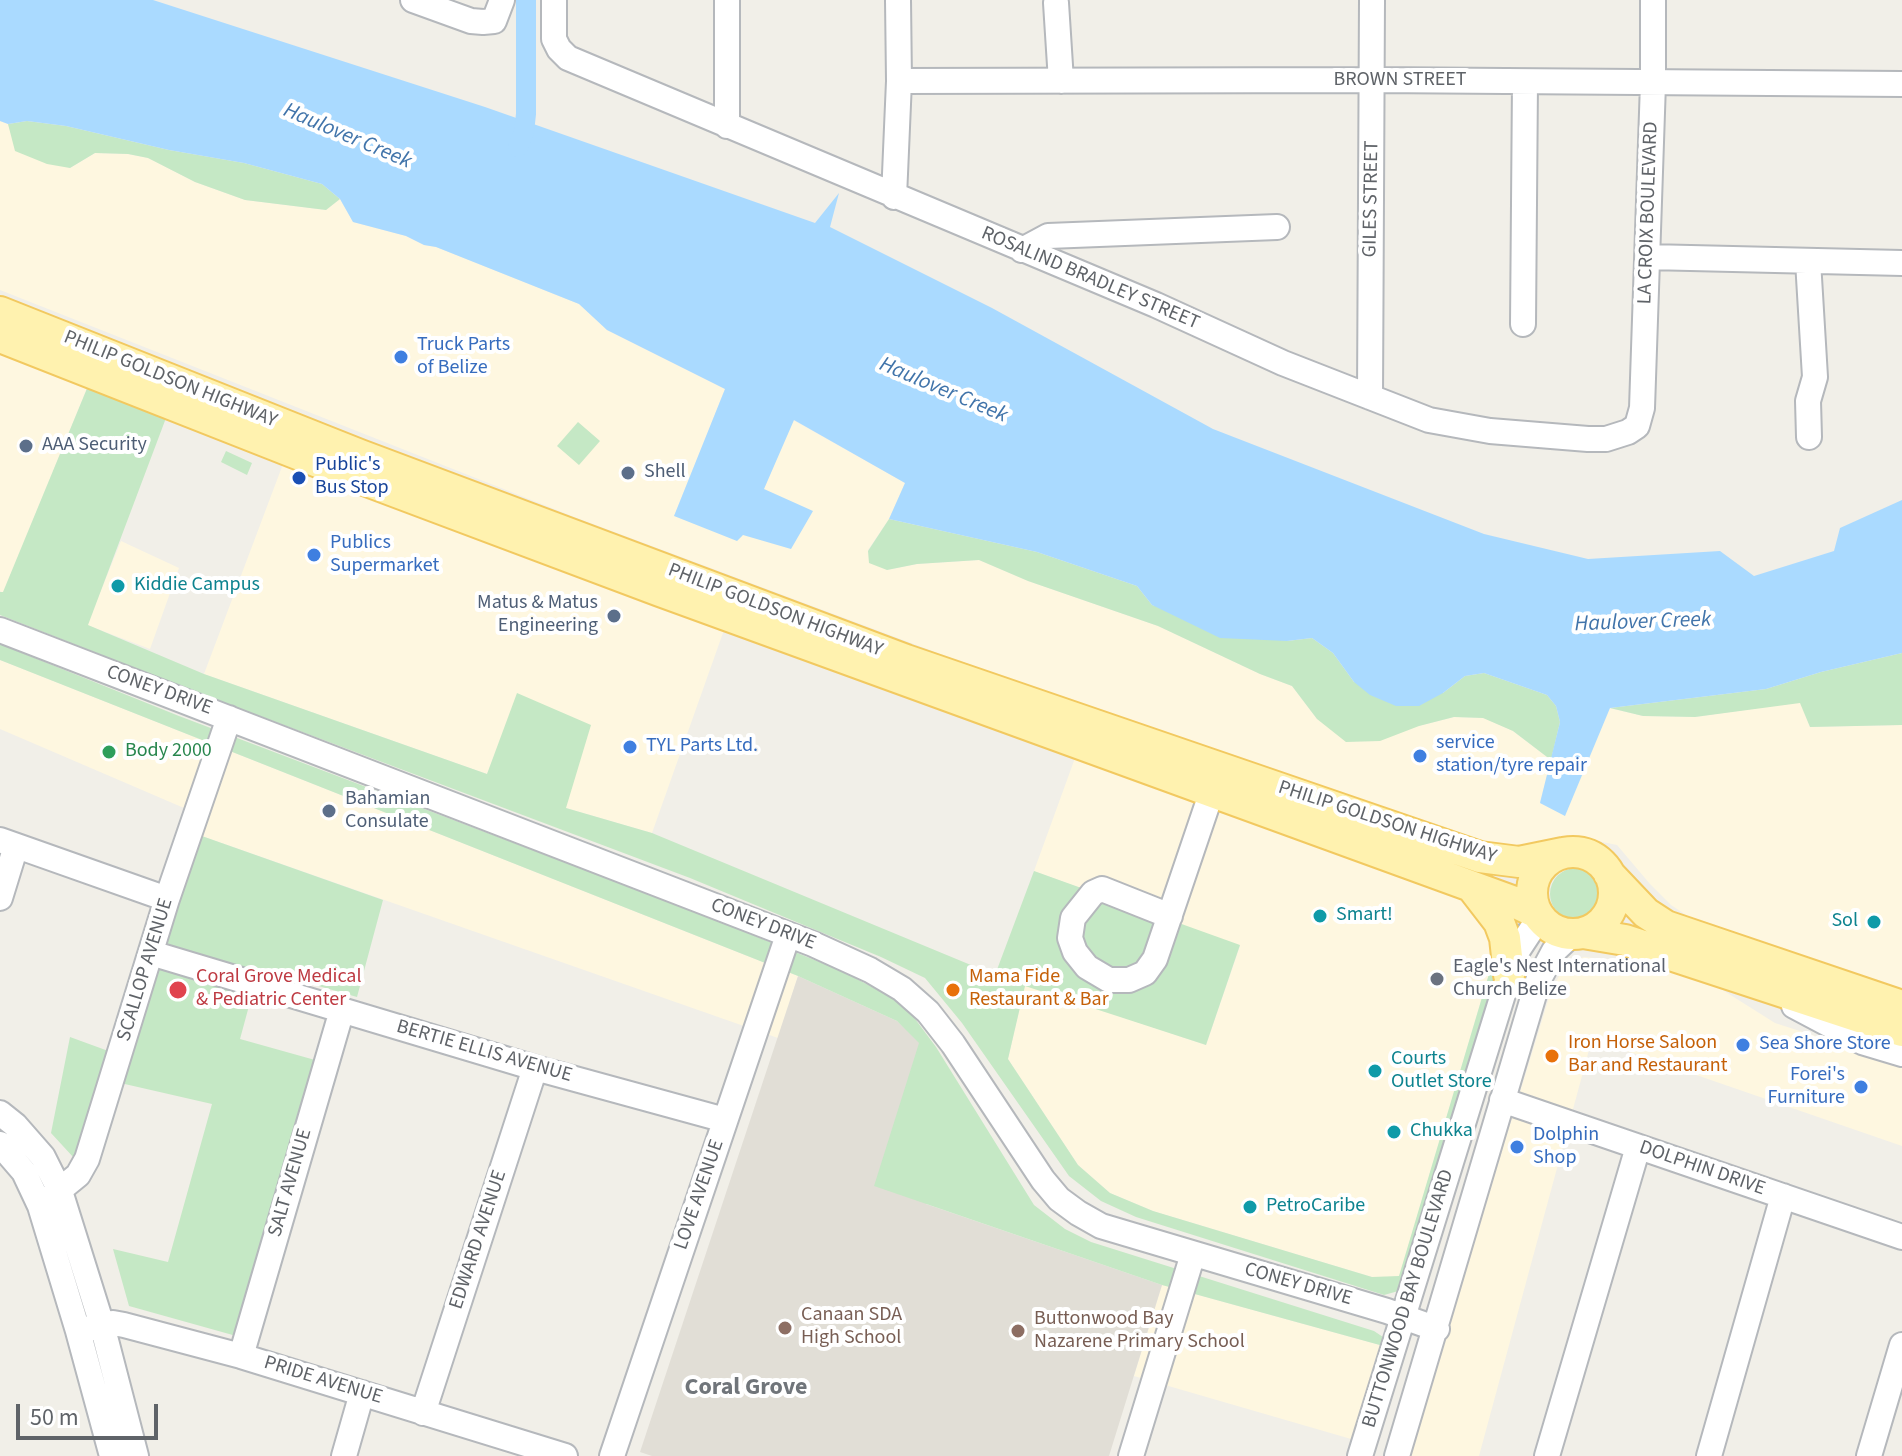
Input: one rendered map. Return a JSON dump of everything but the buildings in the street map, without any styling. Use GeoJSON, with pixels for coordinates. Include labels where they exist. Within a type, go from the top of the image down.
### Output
{"type":"FeatureCollection","features":[{"type":"Feature","properties":{"kind":"main road","name":"PHILIP GOLDSON HIGHWAY"},"geometry":{"type":"LineString","coordinates":[[0,312],[360,455],[921,665],[1480,857],[1519,862],[1563,853]]}},
{"type":"Feature","properties":{"kind":"main road","name":"PHILIP GOLDSON HIGHWAY"},"geometry":{"type":"LineString","coordinates":[[0,337],[339,471],[918,687],[1472,887],[1537,915]]}},
{"type":"Feature","properties":{"kind":"main road"},"geometry":{"type":"LineString","coordinates":[[1902,1006],[1666,926],[1646,913],[1601,863],[1590,856],[1563,853],[1542,866],[1535,876],[1532,888],[1537,915],[1548,926],[1577,934],[1625,940],[1902,1031]]}},
{"type":"Feature","properties":{"kind":"main road"},"geometry":{"type":"LineString","coordinates":[[1577,934],[1595,928],[1611,910],[1614,885],[1609,874]]}},
{"type":"Feature","properties":{"kind":"main road"},"geometry":{"type":"LineString","coordinates":[[1472,887],[1499,922],[1508,951],[1509,975]]}},
{"type":"Feature","properties":{"kind":"street"},"geometry":{"type":"LineString","coordinates":[[413,0],[471,21],[498,10]]}},
{"type":"Feature","properties":{"kind":"street","name":"ROSALIND BRADLEY STREET"},"geometry":{"type":"LineString","coordinates":[[554,0],[554,39],[568,58],[1156,305],[1283,363],[1429,420],[1490,431],[1597,439],[1618,436],[1637,426]]}},
{"type":"Feature","properties":{"kind":"street"},"geometry":{"type":"LineString","coordinates":[[727,0],[727,126]]}},
{"type":"Feature","properties":{"kind":"street"},"geometry":{"type":"LineString","coordinates":[[894,197],[899,81],[898,0]]}},
{"type":"Feature","properties":{"kind":"street","name":"GILES STREET"},"geometry":{"type":"LineString","coordinates":[[1370,397],[1374,80],[1372,0]]}},
{"type":"Feature","properties":{"kind":"street","name":"LA CROIX BOULEVARD"},"geometry":{"type":"LineString","coordinates":[[1637,426],[1642,408],[1648,257],[1653,0]]}},
{"type":"Feature","properties":{"kind":"street"},"geometry":{"type":"LineString","coordinates":[[1056,3],[1061,81]]}},
{"type":"Feature","properties":{"kind":"street","name":"BROWN STREET"},"geometry":{"type":"LineString","coordinates":[[899,81],[1374,80],[1902,84]]}},
{"type":"Feature","properties":{"kind":"street"},"geometry":{"type":"LineString","coordinates":[[1523,324],[1525,82]]}},
{"type":"Feature","properties":{"kind":"street"},"geometry":{"type":"LineString","coordinates":[[1022,250],[1048,236],[1277,227]]}},
{"type":"Feature","properties":{"kind":"street"},"geometry":{"type":"LineString","coordinates":[[1648,257],[1902,263]]}},
{"type":"Feature","properties":{"kind":"street"},"geometry":{"type":"LineString","coordinates":[[1808,261],[1815,377],[1808,401],[1809,437]]}},
{"type":"Feature","properties":{"kind":"street","name":"CONEY DRIVE"},"geometry":{"type":"LineString","coordinates":[[0,630],[788,935],[870,970],[902,989],[928,1012],[953,1044],[1043,1180],[1059,1199],[1101,1226],[1437,1329]]}},
{"type":"Feature","properties":{"kind":"street","name":"SCALLOP AVENUE"},"geometry":{"type":"LineString","coordinates":[[40,1206],[78,1175],[87,1159],[167,899],[229,718]]}},
{"type":"Feature","properties":{"kind":"street"},"geometry":{"type":"LineString","coordinates":[[1170,916],[1212,791]]}},
{"type":"Feature","properties":{"kind":"street"},"geometry":{"type":"LineString","coordinates":[[0,898],[8,843],[167,899]]}},
{"type":"Feature","properties":{"kind":"street","name":"BUTTONWOOD BAY BOULEVARD"},"geometry":{"type":"LineString","coordinates":[[1360,1456],[1516,953],[1537,915]]}},
{"type":"Feature","properties":{"kind":"street","name":"BUTTONWOOD BAY BOULEVARD"},"geometry":{"type":"LineString","coordinates":[[1397,1456],[1538,981],[1554,951],[1577,934]]}},
{"type":"Feature","properties":{"kind":"street","name":"LOVE AVENUE"},"geometry":{"type":"LineString","coordinates":[[612,1456],[788,935]]}},
{"type":"Feature","properties":{"kind":"street","name":"BERTIE ELLIS AVENUE"},"geometry":{"type":"LineString","coordinates":[[151,953],[535,1068],[725,1120]]}},
{"type":"Feature","properties":{"kind":"street"},"geometry":{"type":"LineString","coordinates":[[1743,979],[1862,1042],[1902,1054]]}},
{"type":"Feature","properties":{"kind":"street","name":"SALT AVENUE"},"geometry":{"type":"LineString","coordinates":[[241,1356],[342,1010]]}},
{"type":"Feature","properties":{"kind":"street","name":"EDWARD AVENUE"},"geometry":{"type":"LineString","coordinates":[[423,1413],[535,1068]]}},
{"type":"Feature","properties":{"kind":"street","name":"DOLPHIN DRIVE"},"geometry":{"type":"LineString","coordinates":[[1502,1100],[1902,1237]]}},
{"type":"Feature","properties":{"kind":"street"},"geometry":{"type":"LineString","coordinates":[[0,1113],[43,1157],[60,1191],[102,1325],[136,1456]]}},
{"type":"Feature","properties":{"kind":"street"},"geometry":{"type":"LineString","coordinates":[[0,1144],[24,1172],[40,1206],[112,1456]]}},
{"type":"Feature","properties":{"kind":"street"},"geometry":{"type":"LineString","coordinates":[[1547,1456],[1638,1147]]}},
{"type":"Feature","properties":{"kind":"street"},"geometry":{"type":"LineString","coordinates":[[1709,1456],[1783,1196]]}},
{"type":"Feature","properties":{"kind":"street"},"geometry":{"type":"LineString","coordinates":[[1131,1456],[1193,1254]]}},
{"type":"Feature","properties":{"kind":"street","name":"PRIDE AVENUE"},"geometry":{"type":"LineString","coordinates":[[78,1331],[102,1325],[124,1325],[241,1356],[552,1454]]}},
{"type":"Feature","properties":{"kind":"street"},"geometry":{"type":"LineString","coordinates":[[1874,1455],[1902,1345]]}},
{"type":"Feature","properties":{"kind":"street"},"geometry":{"type":"LineString","coordinates":[[344,1456],[362,1393]]}},
{"type":"Feature","properties":{"kind":"shaded area"},"geometry":{"type":"Polygon","coordinates":[[[0,121],[8,124],[16,151],[70,168],[95,153],[128,154],[148,158],[195,182],[245,200],[326,210],[340,199],[353,222],[406,236],[579,304],[607,330],[725,389],[674,516],[764,489],[793,420],[905,483],[889,519],[868,550],[887,570],[917,564],[979,560],[1028,581],[1158,626],[1292,686],[1317,719],[1419,726],[1454,717],[1484,718],[1513,731],[1551,760],[1540,802],[1565,815],[1609,708],[1643,716],[1695,717],[1801,702],[1810,727],[1902,725],[1902,990],[1689,917],[1671,905],[1650,884],[1617,845],[1583,838],[1530,850],[1503,847],[1459,834],[1002,677],[577,518],[0,290],[0,121]]]}},
{"type":"Feature","properties":{"kind":"shaded area"},"geometry":{"type":"Polygon","coordinates":[[[0,349],[88,386],[3,593],[0,591],[0,349]]]}},
{"type":"Feature","properties":{"kind":"shaded area"},"geometry":{"type":"Polygon","coordinates":[[[283,464],[724,630],[652,833],[566,808],[518,694],[487,774],[204,674],[283,464]]]}},
{"type":"Feature","properties":{"kind":"shaded area"},"geometry":{"type":"Polygon","coordinates":[[[121,541],[179,568],[150,649],[87,625],[121,541]]]}},
{"type":"Feature","properties":{"kind":"shaded area"},"geometry":{"type":"Polygon","coordinates":[[[0,660],[798,976],[778,1038],[199,835],[205,817],[0,729],[0,660]]]}},
{"type":"Feature","properties":{"kind":"shaded area"},"geometry":{"type":"Polygon","coordinates":[[[1075,758],[1468,897],[1500,937],[1399,1277],[1372,1277],[1153,1211],[1110,1193],[1078,1165],[1008,1059],[1025,985],[1206,1045],[1240,946],[1034,871],[1075,758]]]}},
{"type":"Feature","properties":{"kind":"shaded area"},"geometry":{"type":"Polygon","coordinates":[[[1584,957],[1662,965],[1721,989],[1775,1023],[1902,1064],[1902,1146],[1592,1039],[1479,1456],[1409,1456],[1550,994],[1565,964],[1584,957]]]}},
{"type":"Feature","properties":{"kind":"shaded area"},"geometry":{"type":"Polygon","coordinates":[[[798,976],[897,1021],[920,1042],[926,1204],[1162,1285],[1109,1456],[652,1456],[640,1452],[798,976]]]}},
{"type":"Feature","properties":{"kind":"shaded area"},"geometry":{"type":"Polygon","coordinates":[[[1162,1285],[1387,1347],[1358,1441],[1134,1376],[1162,1285]]]}},
{"type":"Feature","properties":{"kind":"green space"},"geometry":{"type":"Polygon","coordinates":[[[27,121],[66,126],[169,150],[244,163],[322,184],[340,199],[326,210],[245,200],[195,182],[148,158],[128,154],[95,153],[70,168],[47,164],[15,151],[8,124],[27,121]]]}},
{"type":"Feature","properties":{"kind":"green space"},"geometry":{"type":"Polygon","coordinates":[[[88,386],[166,418],[88,625],[204,674],[487,774],[517,693],[591,725],[566,808],[652,833],[995,975],[1034,871],[1240,945],[1206,1045],[1025,986],[1008,1059],[1078,1165],[1110,1193],[1153,1211],[1372,1277],[1399,1276],[1500,937],[1496,988],[1402,1290],[1384,1295],[1136,1217],[1101,1201],[1069,1176],[962,1023],[925,978],[690,878],[0,615],[0,592],[3,592],[88,386]]]}},
{"type":"Feature","properties":{"kind":"green space"},"geometry":{"type":"Polygon","coordinates":[[[578,422],[600,441],[579,465],[557,446],[578,422]]]}},
{"type":"Feature","properties":{"kind":"green space"},"geometry":{"type":"Polygon","coordinates":[[[226,451],[252,463],[247,475],[221,462],[226,451]]]}},
{"type":"Feature","properties":{"kind":"green space"},"geometry":{"type":"Polygon","coordinates":[[[889,519],[1037,552],[1137,586],[1152,605],[1287,641],[1312,638],[1333,653],[1354,682],[1443,693],[1465,676],[1484,673],[1547,695],[1556,706],[1560,722],[1551,760],[1513,731],[1483,718],[1454,717],[1380,741],[1346,742],[1317,719],[1292,686],[1158,626],[1028,581],[979,560],[917,564],[887,570],[869,563],[868,551],[889,519]]]}},
{"type":"Feature","properties":{"kind":"green space"},"geometry":{"type":"Polygon","coordinates":[[[0,644],[842,971],[904,1004],[936,1047],[1034,1205],[1065,1229],[1091,1242],[1374,1331],[1389,1341],[1387,1347],[1162,1285],[874,1186],[919,1043],[897,1021],[798,976],[0,660],[0,644]]]}},
{"type":"Feature","properties":{"kind":"green space"},"geometry":{"type":"Polygon","coordinates":[[[1902,653],[1902,725],[1810,727],[1800,703],[1695,717],[1643,716],[1610,708],[1766,689],[1902,653]]]}},
{"type":"Feature","properties":{"kind":"green space"},"geometry":{"type":"Polygon","coordinates":[[[199,835],[383,900],[357,997],[259,969],[240,1039],[315,1060],[247,1339],[129,1306],[113,1249],[168,1262],[212,1104],[116,1082],[86,1180],[74,1158],[51,1133],[70,1037],[122,1056],[199,835]]]}},
{"type":"Feature","properties":{"kind":"green space"},"geometry":{"type":"Polygon","coordinates":[[[1576,868],[1595,875],[1602,894],[1595,913],[1576,920],[1557,913],[1550,894],[1557,875],[1576,868]]]}},
{"type":"Feature","properties":{"kind":"water","name":"Haulover Creek"},"geometry":{"type":"Polygon","coordinates":[[[0,0],[153,0],[485,107],[815,223],[839,193],[830,227],[992,308],[1213,429],[1484,534],[1588,559],[1720,551],[1754,576],[1834,551],[1840,528],[1902,500],[1902,653],[1766,689],[1610,708],[1565,816],[1540,803],[1560,722],[1556,706],[1547,695],[1484,673],[1465,676],[1419,706],[1396,706],[1370,695],[1354,682],[1333,653],[1312,638],[1287,641],[1220,638],[1152,605],[1137,586],[1037,552],[889,519],[905,483],[794,420],[764,489],[813,511],[791,549],[743,535],[737,541],[674,516],[725,389],[607,330],[579,304],[406,236],[353,222],[340,199],[322,184],[244,163],[169,150],[66,126],[0,121],[0,0]]]}},
{"type":"Feature","properties":{"kind":"waterway"},"geometry":{"type":"LineString","coordinates":[[518,147],[526,114],[526,0]]}},
{"type":"Feature","properties":{"kind":"place","name":"Truck Parts of Belize"},"geometry":{"type":"Point","coordinates":[401,357]}},
{"type":"Feature","properties":{"kind":"place","name":"AAA Security"},"geometry":{"type":"Point","coordinates":[26,446]}},
{"type":"Feature","properties":{"kind":"place","name":"Shell"},"geometry":{"type":"Point","coordinates":[628,473]}},
{"type":"Feature","properties":{"kind":"place","name":"Public's Bus Stop"},"geometry":{"type":"Point","coordinates":[299,478]}},
{"type":"Feature","properties":{"kind":"place","name":"Publics Supermarket"},"geometry":{"type":"Point","coordinates":[314,555]}},
{"type":"Feature","properties":{"kind":"place","name":"Kiddie Campus"},"geometry":{"type":"Point","coordinates":[118,586]}},
{"type":"Feature","properties":{"kind":"place","name":"Matus & Matus Engineering"},"geometry":{"type":"Point","coordinates":[614,616]}},
{"type":"Feature","properties":{"kind":"place","name":"TYL Parts Ltd."},"geometry":{"type":"Point","coordinates":[630,747]}},
{"type":"Feature","properties":{"kind":"place","name":"Body 2000"},"geometry":{"type":"Point","coordinates":[109,752]}},
{"type":"Feature","properties":{"kind":"place","name":"service station/tyre repair"},"geometry":{"type":"Point","coordinates":[1420,756]}},
{"type":"Feature","properties":{"kind":"place","name":"Bahamian Consulate"},"geometry":{"type":"Point","coordinates":[329,811]}},
{"type":"Feature","properties":{"kind":"place","name":"Smart!"},"geometry":{"type":"Point","coordinates":[1320,916]}},
{"type":"Feature","properties":{"kind":"place","name":"Sol"},"geometry":{"type":"Point","coordinates":[1874,922]}},
{"type":"Feature","properties":{"kind":"place","name":"Eagle's Nest International Church Belize"},"geometry":{"type":"Point","coordinates":[1437,979]}},
{"type":"Feature","properties":{"kind":"place","name":"Coral Grove Medical & Pediatric Center"},"geometry":{"type":"Point","coordinates":[178,990]}},
{"type":"Feature","properties":{"kind":"place","name":"Mama Fide Restaurant & Bar"},"geometry":{"type":"Point","coordinates":[953,990]}},
{"type":"Feature","properties":{"kind":"place","name":"Sea Shore Store"},"geometry":{"type":"Point","coordinates":[1743,1045]}},
{"type":"Feature","properties":{"kind":"place","name":"Iron Horse Saloon Bar and Restaurant"},"geometry":{"type":"Point","coordinates":[1552,1056]}},
{"type":"Feature","properties":{"kind":"place","name":"Courts Outlet Store"},"geometry":{"type":"Point","coordinates":[1375,1071]}},
{"type":"Feature","properties":{"kind":"place","name":"Forei's Furniture"},"geometry":{"type":"Point","coordinates":[1861,1087]}},
{"type":"Feature","properties":{"kind":"place","name":"Chukka"},"geometry":{"type":"Point","coordinates":[1394,1132]}},
{"type":"Feature","properties":{"kind":"place","name":"Dolphin Shop"},"geometry":{"type":"Point","coordinates":[1517,1147]}},
{"type":"Feature","properties":{"kind":"place","name":"PetroCaribe"},"geometry":{"type":"Point","coordinates":[1250,1207]}},
{"type":"Feature","properties":{"kind":"place","name":"Canaan SDA High School"},"geometry":{"type":"Point","coordinates":[785,1328]}},
{"type":"Feature","properties":{"kind":"place","name":"Buttonwood Bay Nazarene Primary School"},"geometry":{"type":"Point","coordinates":[1018,1331]}},
{"type":"Feature","properties":{"kind":"district","name":"Coral Grove"},"geometry":{"type":"Point","coordinates":[746,1389]}}]}
